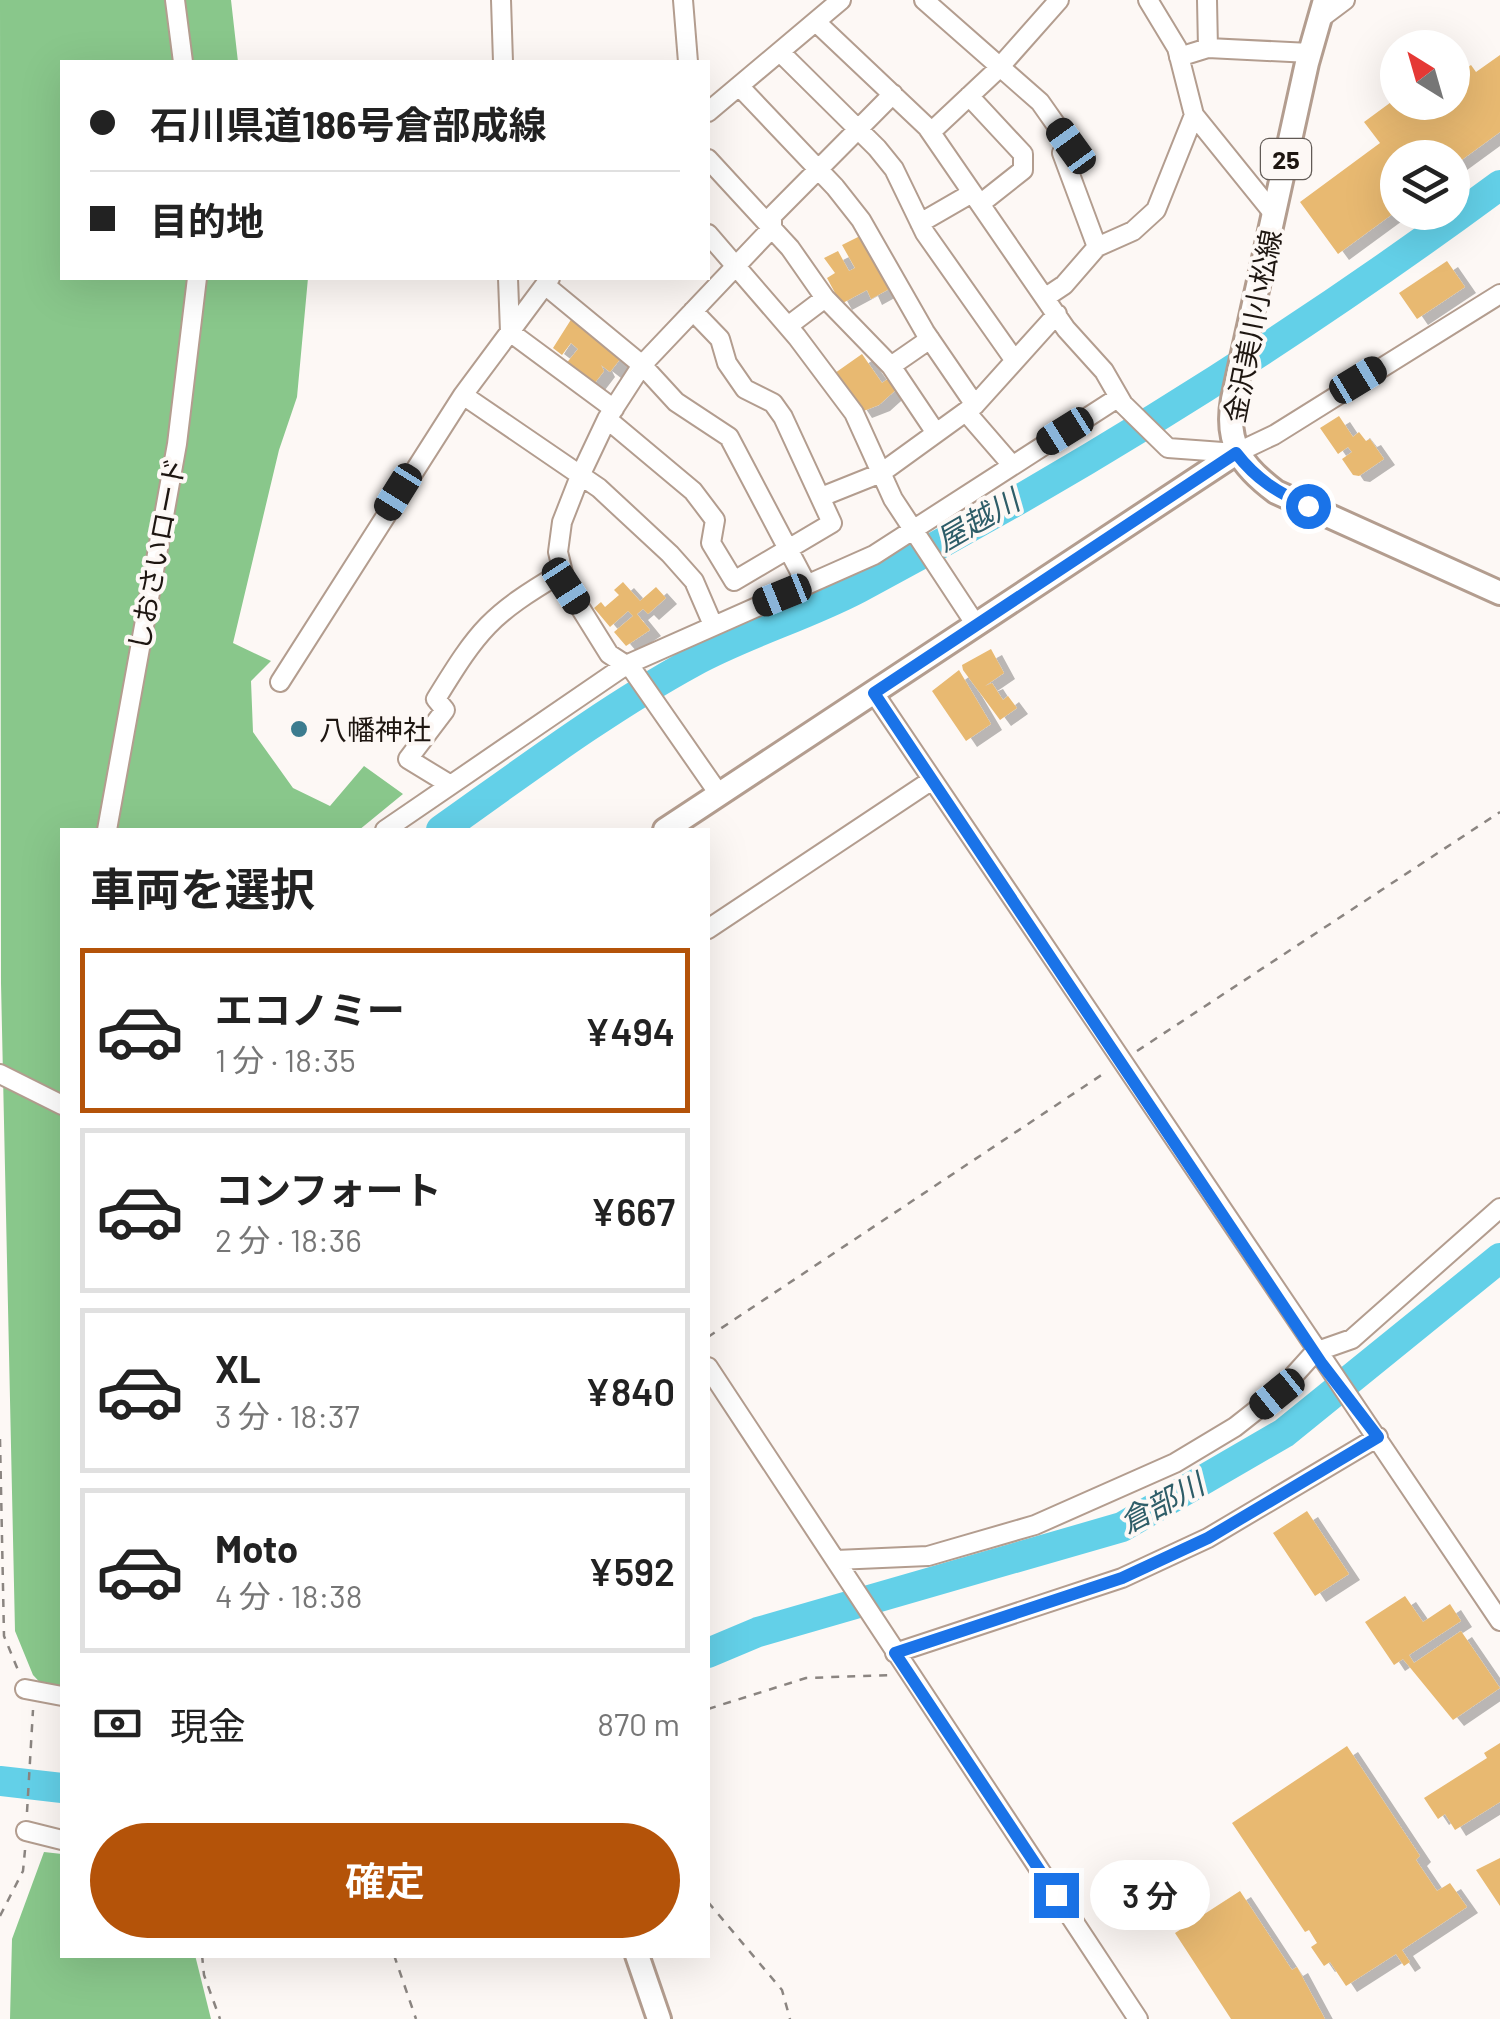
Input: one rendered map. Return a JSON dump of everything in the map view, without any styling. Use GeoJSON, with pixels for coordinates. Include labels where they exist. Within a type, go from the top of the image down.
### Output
{"type":"FeatureCollection","features":[{"type":"Feature","properties":{"kind":"main road","name":"金沢美川小松線"},"geometry":{"type":"LineString","coordinates":[[668,828],[1236,453],[1228,426],[1233,399],[1310,53],[1324,9]]}},
{"type":"Feature","properties":{"kind":"main road"},"geometry":{"type":"LineString","coordinates":[[1236,453],[1252,474],[1276,492],[1500,593]]}},
{"type":"Feature","properties":{"kind":"main road"},"geometry":{"type":"LineString","coordinates":[[639,1958],[659,2019]]}},
{"type":"Feature","properties":{"kind":"street"},"geometry":{"type":"LineString","coordinates":[[175,0],[183,60]]}},
{"type":"Feature","properties":{"kind":"street"},"geometry":{"type":"LineString","coordinates":[[501,0],[503,60]]}},
{"type":"Feature","properties":{"kind":"street"},"geometry":{"type":"LineString","coordinates":[[683,0],[688,60]]}},
{"type":"Feature","properties":{"kind":"street"},"geometry":{"type":"LineString","coordinates":[[710,110],[841,0]]}},
{"type":"Feature","properties":{"kind":"street"},"geometry":{"type":"LineString","coordinates":[[924,0],[997,70],[1040,102],[1071,146],[1062,153],[1097,247]]}},
{"type":"Feature","properties":{"kind":"street"},"geometry":{"type":"LineString","coordinates":[[931,132],[997,70],[1059,0]]}},
{"type":"Feature","properties":{"kind":"street"},"geometry":{"type":"LineString","coordinates":[[1148,0],[1179,57],[1194,115],[1274,214]]}},
{"type":"Feature","properties":{"kind":"street"},"geometry":{"type":"LineString","coordinates":[[1207,0],[1208,48]]}},
{"type":"Feature","properties":{"kind":"street"},"geometry":{"type":"LineString","coordinates":[[1324,9],[1345,0]]}},
{"type":"Feature","properties":{"kind":"street"},"geometry":{"type":"LineString","coordinates":[[816,22],[931,132],[1056,314],[1104,371],[1121,400],[1168,448],[1190,453],[1236,453],[1274,435],[1500,294]]}},
{"type":"Feature","properties":{"kind":"street"},"geometry":{"type":"LineString","coordinates":[[1179,57],[1208,48],[1310,53]]}},
{"type":"Feature","properties":{"kind":"street"},"geometry":{"type":"LineString","coordinates":[[780,52],[894,169],[920,223],[1013,358]]}},
{"type":"Feature","properties":{"kind":"street"},"geometry":{"type":"LineString","coordinates":[[739,86],[861,220],[971,408],[1012,465]]}},
{"type":"Feature","properties":{"kind":"street"},"geometry":{"type":"LineString","coordinates":[[719,794],[629,667],[609,654],[561,573],[562,522],[610,414],[642,365],[772,228],[772,216],[893,94]]}},
{"type":"Feature","properties":{"kind":"street"},"geometry":{"type":"LineString","coordinates":[[920,223],[976,198],[1023,170],[1023,154],[969,96]]}},
{"type":"Feature","properties":{"kind":"street"},"geometry":{"type":"LineString","coordinates":[[1046,296],[1064,286],[1097,247],[1133,231],[1156,210],[1194,115]]}},
{"type":"Feature","properties":{"kind":"street"},"geometry":{"type":"LineString","coordinates":[[710,161],[772,228],[826,298],[891,366],[936,433]]}},
{"type":"Feature","properties":{"kind":"street"},"geometry":{"type":"LineString","coordinates":[[710,236],[788,326],[854,413],[881,473],[976,625]]}},
{"type":"Feature","properties":{"kind":"street","name":"しおさいロード"},"geometry":{"type":"LineString","coordinates":[[107,828],[176,444],[197,280]]}},
{"type":"Feature","properties":{"kind":"street"},"geometry":{"type":"LineString","coordinates":[[508,280],[510,332],[610,414],[693,491],[715,520],[712,543],[734,580],[832,523],[783,417],[773,404],[744,389],[727,363],[720,340],[693,311]]}},
{"type":"Feature","properties":{"kind":"street"},"geometry":{"type":"LineString","coordinates":[[280,682],[463,395],[547,281],[642,365],[676,402],[729,437],[808,584]]}},
{"type":"Feature","properties":{"kind":"street"},"geometry":{"type":"LineString","coordinates":[[788,326],[826,298]]}},
{"type":"Feature","properties":{"kind":"street"},"geometry":{"type":"LineString","coordinates":[[821,497],[881,473],[971,408],[1056,314]]}},
{"type":"Feature","properties":{"kind":"street"},"geometry":{"type":"LineString","coordinates":[[891,366],[930,339]]}},
{"type":"Feature","properties":{"kind":"street"},"geometry":{"type":"LineString","coordinates":[[463,395],[581,474],[670,554],[694,582],[713,625]]}},
{"type":"Feature","properties":{"kind":"street"},"geometry":{"type":"LineString","coordinates":[[388,828],[629,667],[713,625],[874,555],[1121,400]]}},
{"type":"Feature","properties":{"kind":"street"},"geometry":{"type":"LineString","coordinates":[[449,784],[408,759],[445,710],[436,698],[490,620],[561,573]]}},
{"type":"Feature","properties":{"kind":"street"},"geometry":{"type":"LineString","coordinates":[[874,693],[1500,1621]]}},
{"type":"Feature","properties":{"kind":"street"},"geometry":{"type":"LineString","coordinates":[[710,927],[932,780]]}},
{"type":"Feature","properties":{"kind":"street"},"geometry":{"type":"LineString","coordinates":[[0,1074],[60,1104]]}},
{"type":"Feature","properties":{"kind":"street"},"geometry":{"type":"LineString","coordinates":[[838,1562],[928,1556],[1035,1525],[1175,1463],[1235,1427],[1319,1358],[1352,1340],[1500,1208]]}},
{"type":"Feature","properties":{"kind":"street"},"geometry":{"type":"LineString","coordinates":[[710,1370],[1138,2019]]}},
{"type":"Feature","properties":{"kind":"street"},"geometry":{"type":"LineString","coordinates":[[895,1653],[1122,1578],[1208,1538],[1375,1432]]}},
{"type":"Feature","properties":{"kind":"street"},"geometry":{"type":"LineString","coordinates":[[25,1689],[60,1696]]}},
{"type":"Feature","properties":{"kind":"street"},"geometry":{"type":"LineString","coordinates":[[26,1831],[60,1840]]}},
{"type":"Feature","properties":{"kind":"path"},"geometry":{"type":"LineString","coordinates":[[710,1337],[1500,812]]}},
{"type":"Feature","properties":{"kind":"path"},"geometry":{"type":"LineString","coordinates":[[0,1439],[4,1636],[33,1708],[27,1812]]}},
{"type":"Feature","properties":{"kind":"path"},"geometry":{"type":"LineString","coordinates":[[710,1708],[806,1678],[897,1675]]}},
{"type":"Feature","properties":{"kind":"path"},"geometry":{"type":"LineString","coordinates":[[0,1916],[23,1870]]}},
{"type":"Feature","properties":{"kind":"path"},"geometry":{"type":"LineString","coordinates":[[710,1904],[782,1990],[790,2019]]}},
{"type":"Feature","properties":{"kind":"path"},"geometry":{"type":"LineString","coordinates":[[202,1958],[204,1976],[220,2019]]}},
{"type":"Feature","properties":{"kind":"path"},"geometry":{"type":"LineString","coordinates":[[395,1958],[416,2019]]}},
{"type":"Feature","properties":{"kind":"green space"},"geometry":{"type":"Polygon","coordinates":[[[0,0],[231,0],[238,60],[60,60],[60,280],[308,280],[297,397],[279,450],[233,643],[271,661],[251,681],[253,732],[293,788],[330,806],[364,766],[403,794],[361,828],[60,828],[60,1687],[48,1691],[33,1675],[15,1631],[1,983],[0,0]]]}},
{"type":"Feature","properties":{"kind":"green space"},"geometry":{"type":"Polygon","coordinates":[[[44,1852],[60,1854],[60,1958],[196,1958],[211,2019],[10,2019],[12,1939],[44,1852]]]}},
{"type":"Feature","properties":{"kind":"building"},"geometry":{"type":"Polygon","coordinates":[[[1500,55],[1500,132],[1470,154],[1470,140],[1380,143],[1364,122],[1380,110],[1380,120],[1470,120],[1470,66],[1476,72],[1500,55]]]}},
{"type":"Feature","properties":{"kind":"building"},"geometry":{"type":"Polygon","coordinates":[[[1380,143],[1380,223],[1338,254],[1300,202],[1380,143]]]}},
{"type":"Feature","properties":{"kind":"building"},"geometry":{"type":"Polygon","coordinates":[[[860,236],[889,289],[871,299],[867,290],[841,304],[827,278],[835,273],[824,258],[838,251],[849,271],[855,268],[842,245],[860,236]]]}},
{"type":"Feature","properties":{"kind":"building"},"geometry":{"type":"Polygon","coordinates":[[[1447,261],[1465,287],[1417,319],[1399,293],[1447,261]]]}},
{"type":"Feature","properties":{"kind":"building"},"geometry":{"type":"Polygon","coordinates":[[[572,318],[621,358],[610,372],[601,365],[604,371],[594,384],[565,365],[578,349],[571,343],[562,355],[553,348],[572,318]]]}},
{"type":"Feature","properties":{"kind":"building"},"geometry":{"type":"Polygon","coordinates":[[[862,354],[882,383],[892,376],[899,387],[879,405],[861,412],[835,373],[862,354]]]}},
{"type":"Feature","properties":{"kind":"building"},"geometry":{"type":"Polygon","coordinates":[[[1339,416],[1353,437],[1359,432],[1366,441],[1370,439],[1384,459],[1359,476],[1353,475],[1342,459],[1352,452],[1348,447],[1338,454],[1320,428],[1339,416]]]}},
{"type":"Feature","properties":{"kind":"building"},"geometry":{"type":"Polygon","coordinates":[[[623,582],[640,601],[656,587],[666,598],[648,614],[643,609],[637,614],[650,630],[626,646],[614,632],[633,616],[628,611],[610,627],[594,608],[601,602],[605,607],[619,595],[614,590],[623,582]]]}},
{"type":"Feature","properties":{"kind":"building"},"geometry":{"type":"Polygon","coordinates":[[[991,649],[1004,673],[985,686],[992,683],[1003,700],[1008,696],[1017,708],[1000,720],[962,665],[991,649]]]}},
{"type":"Feature","properties":{"kind":"building"},"geometry":{"type":"Polygon","coordinates":[[[959,670],[991,724],[966,741],[932,691],[959,670]]]}},
{"type":"Feature","properties":{"kind":"building"},"geometry":{"type":"Polygon","coordinates":[[[1307,1511],[1349,1574],[1315,1596],[1273,1533],[1307,1511]]]}},
{"type":"Feature","properties":{"kind":"building"},"geometry":{"type":"Polygon","coordinates":[[[1405,1596],[1423,1622],[1450,1604],[1461,1621],[1409,1655],[1414,1663],[1461,1631],[1500,1688],[1453,1720],[1403,1659],[1394,1665],[1365,1622],[1405,1596]]]}},
{"type":"Feature","properties":{"kind":"building"},"geometry":{"type":"Polygon","coordinates":[[[1500,1743],[1500,1802],[1455,1830],[1445,1814],[1438,1819],[1424,1798],[1487,1758],[1484,1753],[1500,1743]]]}},
{"type":"Feature","properties":{"kind":"building"},"geometry":{"type":"Polygon","coordinates":[[[1347,1746],[1420,1856],[1416,1860],[1437,1891],[1450,1883],[1467,1907],[1402,1950],[1410,1962],[1404,1966],[1396,1954],[1346,1986],[1330,1962],[1324,1966],[1311,1947],[1317,1943],[1309,1930],[1305,1932],[1232,1823],[1347,1746]]]}},
{"type":"Feature","properties":{"kind":"building"},"geometry":{"type":"Polygon","coordinates":[[[1500,1858],[1500,1906],[1476,1870],[1500,1858]]]}},
{"type":"Feature","properties":{"kind":"building"},"geometry":{"type":"Polygon","coordinates":[[[1240,1891],[1292,1970],[1297,1967],[1325,2019],[1231,2019],[1175,1933],[1240,1891]]]}},
{"type":"Feature","properties":{"kind":"waterway","name":"屋越川"},"geometry":{"type":"LineString","coordinates":[[444,828],[660,681],[713,652],[859,588],[1106,448],[1267,347],[1500,185]]}},
{"type":"Feature","properties":{"kind":"waterway","name":"倉部川"},"geometry":{"type":"LineString","coordinates":[[710,1652],[758,1632],[1122,1527],[1284,1433],[1500,1258]]}},
{"type":"Feature","properties":{"kind":"waterway","name":"倉部川"},"geometry":{"type":"LineString","coordinates":[[0,1781],[60,1788]]}},
{"type":"Feature","properties":{"kind":"place","name":"八幡神社"},"geometry":{"type":"Point","coordinates":[299,729]}},
{"type":"Feature","properties":{"kind":"route"},"geometry":{"type":"LineString","coordinates":[[1056,1895],[895,1653],[1122,1578],[1208,1538],[1378,1437],[1322,1364],[874,693],[1236,453],[1252,474],[1276,492],[1308,506]]}}]}
